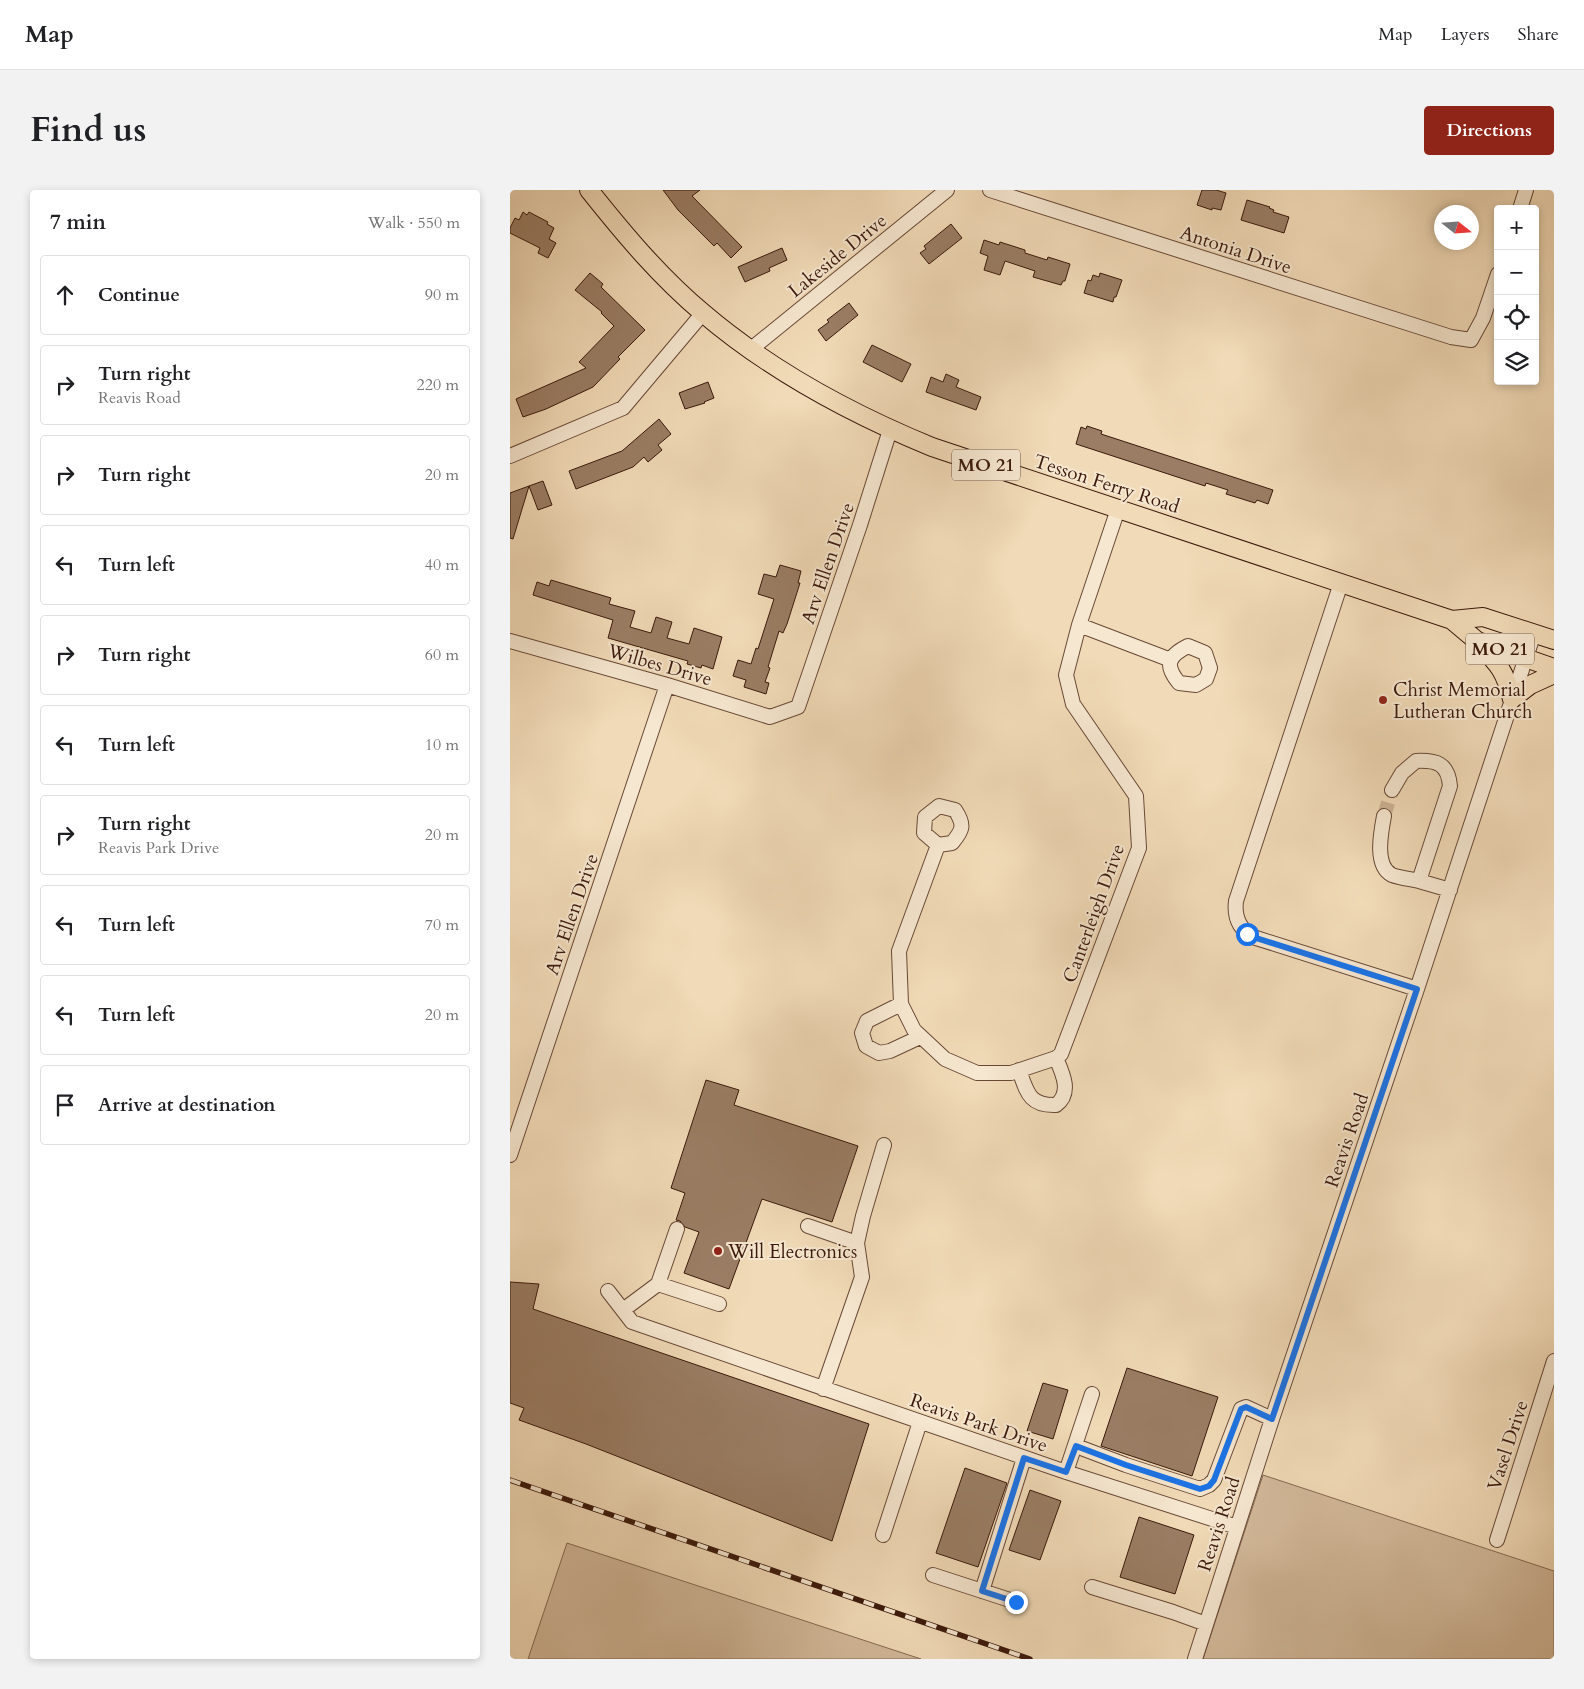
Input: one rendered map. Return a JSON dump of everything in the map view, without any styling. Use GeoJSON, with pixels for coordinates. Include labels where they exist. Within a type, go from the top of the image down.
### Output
{"type":"FeatureCollection","features":[{"type":"Feature","properties":{"kind":"main road","name":"Tesson Ferry Road"},"geometry":{"type":"LineString","coordinates":[[589,190],[651,263],[703,313],[750,350],[783,372],[817,393],[890,430],[1118,509],[1452,620],[1477,641],[1554,668]]}},
{"type":"Feature","properties":{"kind":"main road","name":"Tesson Ferry Road"},"geometry":{"type":"LineString","coordinates":[[1452,620],[1483,617],[1554,640]]}},
{"type":"Feature","properties":{"kind":"main road"},"geometry":{"type":"LineString","coordinates":[[1477,641],[1498,664],[1507,680],[1512,699],[1530,686],[1554,674]]}},
{"type":"Feature","properties":{"kind":"street","name":"Lakeside Drive"},"geometry":{"type":"LineString","coordinates":[[750,350],[947,190]]}},
{"type":"Feature","properties":{"kind":"street","name":"Antonia Drive"},"geometry":{"type":"LineString","coordinates":[[990,190],[1451,337],[1471,340],[1483,318],[1494,286]]}},
{"type":"Feature","properties":{"kind":"street"},"geometry":{"type":"LineString","coordinates":[[1521,205],[1526,190]]}},
{"type":"Feature","properties":{"kind":"street"},"geometry":{"type":"LineString","coordinates":[[510,456],[623,408],[703,313]]}},
{"type":"Feature","properties":{"kind":"street","name":"Arv Ellen Drive"},"geometry":{"type":"LineString","coordinates":[[798,708],[890,430]]}},
{"type":"Feature","properties":{"kind":"street","name":"Canterleigh Drive"},"geometry":{"type":"LineString","coordinates":[[1059,1056],[1138,848],[1136,796],[1073,704],[1066,675],[1079,625],[1118,509]]}},
{"type":"Feature","properties":{"kind":"street"},"geometry":{"type":"LineString","coordinates":[[1341,583],[1236,902],[1236,919],[1240,927],[1253,937],[1417,989]]}},
{"type":"Feature","properties":{"kind":"street"},"geometry":{"type":"LineString","coordinates":[[1079,625],[1171,660]]}},
{"type":"Feature","properties":{"kind":"street","name":"Reavis Road"},"geometry":{"type":"LineString","coordinates":[[1195,1659],[1272,1419],[1450,890],[1534,633]]}},
{"type":"Feature","properties":{"kind":"street","name":"Wilbes Drive"},"geometry":{"type":"LineString","coordinates":[[510,641],[667,685],[770,717],[798,708]]}},
{"type":"Feature","properties":{"kind":"street","name":"Arv Ellen Drive"},"geometry":{"type":"LineString","coordinates":[[510,1155],[667,685]]}},
{"type":"Feature","properties":{"kind":"street"},"geometry":{"type":"LineString","coordinates":[[1392,790],[1402,773],[1416,760],[1429,760],[1441,764],[1449,774],[1450,786],[1419,881]]}},
{"type":"Feature","properties":{"kind":"street"},"geometry":{"type":"LineString","coordinates":[[1384,816],[1380,854],[1383,867],[1391,874],[1450,890]]}},
{"type":"Feature","properties":{"kind":"street"},"geometry":{"type":"LineString","coordinates":[[938,845],[899,952],[901,1004],[914,1030],[920,1037],[945,1059],[977,1072],[1011,1072],[1059,1056],[1065,1089],[1063,1100],[1056,1105],[1043,1105],[1029,1096],[1019,1070]]}},
{"type":"Feature","properties":{"kind":"street"},"geometry":{"type":"LineString","coordinates":[[901,1004],[867,1020],[862,1033],[866,1046],[879,1054],[920,1037]]}},
{"type":"Feature","properties":{"kind":"street"},"geometry":{"type":"LineString","coordinates":[[823,1389],[862,1277],[857,1242],[884,1145]]}},
{"type":"Feature","properties":{"kind":"street"},"geometry":{"type":"LineString","coordinates":[[808,1226],[857,1242]]}},
{"type":"Feature","properties":{"kind":"street"},"geometry":{"type":"LineString","coordinates":[[623,1310],[658,1284],[676,1229]]}},
{"type":"Feature","properties":{"kind":"street"},"geometry":{"type":"LineString","coordinates":[[658,1284],[718,1304]]}},
{"type":"Feature","properties":{"kind":"street","name":"Reavis Park Drive"},"geometry":{"type":"LineString","coordinates":[[608,1291],[632,1322],[1024,1458],[1237,1527]]}},
{"type":"Feature","properties":{"kind":"street","name":"Vasel Drive"},"geometry":{"type":"LineString","coordinates":[[1496,1540],[1554,1361]]}},
{"type":"Feature","properties":{"kind":"street"},"geometry":{"type":"LineString","coordinates":[[1066,1472],[1092,1394]]}},
{"type":"Feature","properties":{"kind":"street"},"geometry":{"type":"LineString","coordinates":[[1076,1446],[1126,1465],[1200,1489],[1209,1486],[1214,1480],[1241,1409],[1246,1407],[1272,1419]]}},
{"type":"Feature","properties":{"kind":"street"},"geometry":{"type":"LineString","coordinates":[[883,1535],[920,1422]]}},
{"type":"Feature","properties":{"kind":"street"},"geometry":{"type":"LineString","coordinates":[[982,1591],[1024,1458]]}},
{"type":"Feature","properties":{"kind":"street"},"geometry":{"type":"LineString","coordinates":[[933,1575],[1016,1602]]}},
{"type":"Feature","properties":{"kind":"street"},"geometry":{"type":"LineString","coordinates":[[1092,1587],[1206,1624]]}},
{"type":"Feature","properties":{"kind":"shaded area"},"geometry":{"type":"Polygon","coordinates":[[[1263,1475],[1554,1571],[1554,1659],[1203,1659],[1263,1475]]]}},
{"type":"Feature","properties":{"kind":"shaded area"},"geometry":{"type":"Polygon","coordinates":[[[567,1543],[921,1659],[528,1659],[567,1543]]]}},
{"type":"Feature","properties":{"kind":"building"},"geometry":{"type":"Polygon","coordinates":[[[663,190],[700,190],[692,196],[742,247],[731,258],[717,243],[714,246],[678,210],[663,190]]]}},
{"type":"Feature","properties":{"kind":"building"},"geometry":{"type":"Polygon","coordinates":[[[1202,190],[1216,190],[1226,193],[1221,210],[1212,208],[1212,210],[1197,205],[1202,190]]]}},
{"type":"Feature","properties":{"kind":"building"},"geometry":{"type":"Polygon","coordinates":[[[1247,200],[1270,207],[1274,210],[1273,212],[1289,217],[1284,233],[1241,220],[1247,200]]]}},
{"type":"Feature","properties":{"kind":"building"},"geometry":{"type":"Polygon","coordinates":[[[523,212],[527,215],[529,212],[548,222],[547,224],[554,228],[549,239],[556,243],[548,258],[538,253],[540,248],[510,233],[510,228],[515,218],[519,220],[523,212]]]}},
{"type":"Feature","properties":{"kind":"building"},"geometry":{"type":"Polygon","coordinates":[[[951,224],[962,238],[929,264],[920,253],[926,249],[924,246],[951,224]]]}},
{"type":"Feature","properties":{"kind":"building"},"geometry":{"type":"Polygon","coordinates":[[[984,240],[999,245],[1000,242],[1047,260],[1048,257],[1070,264],[1065,281],[1061,285],[1033,277],[1035,271],[1005,261],[1000,275],[984,270],[988,256],[980,253],[984,240]]]}},
{"type":"Feature","properties":{"kind":"building"},"geometry":{"type":"Polygon","coordinates":[[[782,248],[787,260],[769,268],[770,271],[745,282],[738,267],[782,248]]]}},
{"type":"Feature","properties":{"kind":"building"},"geometry":{"type":"Polygon","coordinates":[[[590,273],[603,284],[601,287],[645,330],[618,357],[620,359],[593,387],[546,409],[523,417],[516,399],[586,368],[579,362],[614,326],[602,312],[575,290],[590,273]]]}},
{"type":"Feature","properties":{"kind":"building"},"geometry":{"type":"Polygon","coordinates":[[[1100,273],[1122,280],[1113,302],[1084,293],[1088,280],[1091,281],[1093,275],[1099,277],[1100,273]]]}},
{"type":"Feature","properties":{"kind":"building"},"geometry":{"type":"Polygon","coordinates":[[[849,303],[858,315],[826,341],[818,330],[829,322],[827,320],[849,303]]]}},
{"type":"Feature","properties":{"kind":"building"},"geometry":{"type":"Polygon","coordinates":[[[872,345],[911,364],[902,382],[863,362],[872,345]]]}},
{"type":"Feature","properties":{"kind":"building"},"geometry":{"type":"Polygon","coordinates":[[[946,374],[959,380],[956,387],[981,397],[976,410],[926,392],[931,377],[943,382],[946,374]]]}},
{"type":"Feature","properties":{"kind":"building"},"geometry":{"type":"Polygon","coordinates":[[[708,382],[714,398],[685,409],[679,393],[708,382]]]}},
{"type":"Feature","properties":{"kind":"building"},"geometry":{"type":"Polygon","coordinates":[[[659,419],[671,434],[658,445],[662,450],[648,462],[644,457],[633,467],[576,489],[569,471],[622,451],[659,419]]]}},
{"type":"Feature","properties":{"kind":"building"},"geometry":{"type":"Polygon","coordinates":[[[1087,426],[1102,431],[1101,434],[1273,490],[1268,504],[1257,500],[1255,503],[1226,494],[1228,490],[1206,483],[1205,486],[1076,444],[1081,427],[1086,429],[1087,426]]]}},
{"type":"Feature","properties":{"kind":"building"},"geometry":{"type":"Polygon","coordinates":[[[543,481],[552,505],[538,510],[529,486],[543,481]]]}},
{"type":"Feature","properties":{"kind":"building"},"geometry":{"type":"Polygon","coordinates":[[[529,486],[513,539],[510,538],[510,493],[529,486]]]}},
{"type":"Feature","properties":{"kind":"building"},"geometry":{"type":"Polygon","coordinates":[[[780,565],[801,571],[798,583],[800,583],[787,624],[783,633],[779,631],[768,667],[770,668],[765,682],[769,683],[766,694],[744,687],[746,680],[733,676],[738,660],[751,664],[756,648],[758,649],[774,599],[758,594],[764,574],[776,577],[780,565]]]}},
{"type":"Feature","properties":{"kind":"building"},"geometry":{"type":"Polygon","coordinates":[[[551,580],[611,598],[609,604],[635,611],[630,627],[651,633],[656,617],[672,622],[667,638],[689,644],[694,628],[722,637],[713,669],[702,665],[701,668],[687,664],[688,661],[608,638],[613,620],[533,595],[537,582],[549,586],[551,580]]]}},
{"type":"Feature","properties":{"kind":"building"},"geometry":{"type":"Polygon","coordinates":[[[706,1080],[739,1090],[734,1105],[858,1146],[832,1222],[762,1199],[729,1289],[684,1273],[699,1232],[685,1227],[680,1221],[676,1220],[685,1193],[671,1188],[706,1080]]]}},
{"type":"Feature","properties":{"kind":"building"},"geometry":{"type":"Polygon","coordinates":[[[510,1282],[539,1284],[533,1309],[869,1424],[832,1541],[586,1444],[519,1420],[524,1408],[510,1403],[510,1282]]]}},
{"type":"Feature","properties":{"kind":"building"},"geometry":{"type":"Polygon","coordinates":[[[1127,1368],[1218,1397],[1192,1476],[1101,1446],[1127,1368]]]}},
{"type":"Feature","properties":{"kind":"building"},"geometry":{"type":"Polygon","coordinates":[[[1043,1383],[1068,1390],[1053,1439],[1027,1431],[1043,1383]]]}},
{"type":"Feature","properties":{"kind":"building"},"geometry":{"type":"Polygon","coordinates":[[[965,1468],[1007,1483],[978,1567],[936,1553],[965,1468]]]}},
{"type":"Feature","properties":{"kind":"building"},"geometry":{"type":"Polygon","coordinates":[[[1030,1490],[1061,1501],[1040,1560],[1009,1550],[1030,1490]]]}},
{"type":"Feature","properties":{"kind":"building"},"geometry":{"type":"Polygon","coordinates":[[[1139,1517],[1194,1535],[1175,1594],[1120,1577],[1139,1517]]]}},
{"type":"Feature","properties":{"kind":"tunnel"},"geometry":{"type":"LineString","coordinates":[[1384,816],[1392,790]]}},
{"type":"Feature","properties":{"kind":"railway"},"geometry":{"type":"LineString","coordinates":[[510,1480],[1030,1659]]}},
{"type":"Feature","properties":{"kind":"place","name":"Christ Memorial Lutheran Church"},"geometry":{"type":"Point","coordinates":[1383,700]}},
{"type":"Feature","properties":{"kind":"place","name":"Will Electronics"},"geometry":{"type":"Point","coordinates":[718,1251]}},
{"type":"Feature","properties":{"kind":"route"},"geometry":{"type":"LineString","coordinates":[[1016,1602],[982,1591],[1024,1458],[1066,1472],[1076,1446],[1126,1465],[1200,1489],[1209,1486],[1214,1480],[1241,1409],[1246,1407],[1272,1419],[1417,989],[1247,934]]}}]}
